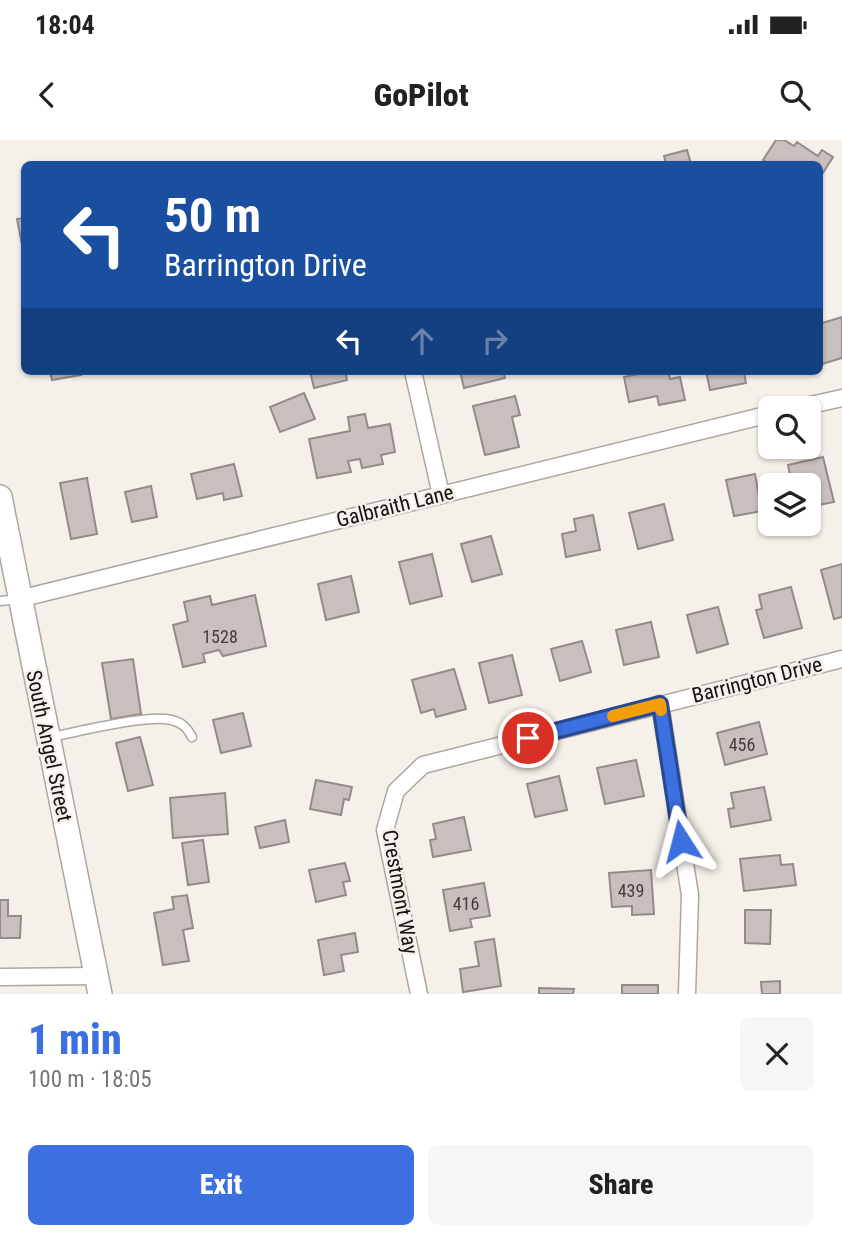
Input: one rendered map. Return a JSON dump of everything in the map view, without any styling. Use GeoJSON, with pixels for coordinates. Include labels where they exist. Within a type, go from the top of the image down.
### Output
{"type":"FeatureCollection","features":[{"type":"Feature","properties":{"kind":"street"},"geometry":{"type":"LineString","coordinates":[[414,375],[441,495]]}},
{"type":"Feature","properties":{"kind":"street"},"geometry":{"type":"LineString","coordinates":[[821,403],[842,398]]}},
{"type":"Feature","properties":{"kind":"street","name":"Galbraith Lane"},"geometry":{"type":"LineString","coordinates":[[10,600],[758,417]]}},
{"type":"Feature","properties":{"kind":"street","name":"South Angel Street"},"geometry":{"type":"LineString","coordinates":[[0,497],[10,600],[48,737],[98,985]]}},
{"type":"Feature","properties":{"kind":"street","name":"Barrington Drive"},"geometry":{"type":"LineString","coordinates":[[396,791],[423,765],[842,659]]}},
{"type":"Feature","properties":{"kind":"street"},"geometry":{"type":"LineString","coordinates":[[660,704],[690,895],[687,994]]}},
{"type":"Feature","properties":{"kind":"street","name":"Crestmont Way"},"geometry":{"type":"LineString","coordinates":[[396,791],[385,830],[419,994]]}},
{"type":"Feature","properties":{"kind":"street"},"geometry":{"type":"LineString","coordinates":[[0,977],[98,985]]}},
{"type":"Feature","properties":{"kind":"lane"},"geometry":{"type":"LineString","coordinates":[[48,737],[155,719],[173,720],[186,727],[192,737]]}},
{"type":"Feature","properties":{"kind":"building"},"geometry":{"type":"Polygon","coordinates":[[[776,140],[784,140],[794,146],[797,142],[818,156],[822,150],[833,157],[823,173],[823,161],[763,160],[776,140]]]}},
{"type":"Feature","properties":{"kind":"building"},"geometry":{"type":"Polygon","coordinates":[[[687,150],[690,161],[665,161],[664,156],[687,150]]]}},
{"type":"Feature","properties":{"kind":"building"},"geometry":{"type":"Polygon","coordinates":[[[21,218],[21,240],[17,219],[21,218]]]}},
{"type":"Feature","properties":{"kind":"building"},"geometry":{"type":"Polygon","coordinates":[[[842,317],[842,358],[823,364],[823,323],[842,317]]]}},
{"type":"Feature","properties":{"kind":"building"},"geometry":{"type":"Polygon","coordinates":[[[51,375],[81,375],[52,380],[51,375]]]}},
{"type":"Feature","properties":{"kind":"building"},"geometry":{"type":"Polygon","coordinates":[[[311,375],[346,375],[347,380],[314,388],[311,375]]]}},
{"type":"Feature","properties":{"kind":"building"},"geometry":{"type":"Polygon","coordinates":[[[461,375],[504,375],[505,378],[464,388],[461,375]]]}},
{"type":"Feature","properties":{"kind":"building"},"geometry":{"type":"Polygon","coordinates":[[[707,375],[744,375],[746,383],[710,390],[707,375]]]}},
{"type":"Feature","properties":{"kind":"building"},"geometry":{"type":"Polygon","coordinates":[[[624,377],[680,377],[685,400],[659,405],[657,396],[629,402],[624,377]]]}},
{"type":"Feature","properties":{"kind":"building"},"geometry":{"type":"Polygon","coordinates":[[[304,393],[315,419],[280,432],[270,407],[304,393]]]}},
{"type":"Feature","properties":{"kind":"building"},"geometry":{"type":"Polygon","coordinates":[[[515,396],[520,415],[512,417],[519,447],[485,455],[473,406],[515,396]]]}},
{"type":"Feature","properties":{"kind":"building"},"geometry":{"type":"Polygon","coordinates":[[[365,414],[368,428],[390,424],[395,452],[381,455],[383,464],[362,468],[360,459],[348,461],[351,472],[317,478],[309,439],[350,431],[348,417],[365,414]]]}},
{"type":"Feature","properties":{"kind":"building"},"geometry":{"type":"Polygon","coordinates":[[[821,457],[834,502],[821,504],[821,473],[790,473],[788,465],[821,457]]]}},
{"type":"Feature","properties":{"kind":"building"},"geometry":{"type":"Polygon","coordinates":[[[234,464],[242,496],[224,500],[223,493],[197,499],[191,474],[234,464]]]}},
{"type":"Feature","properties":{"kind":"building"},"geometry":{"type":"Polygon","coordinates":[[[755,474],[758,512],[734,516],[726,480],[755,474]]]}},
{"type":"Feature","properties":{"kind":"building"},"geometry":{"type":"Polygon","coordinates":[[[87,478],[97,534],[71,539],[60,483],[87,478]]]}},
{"type":"Feature","properties":{"kind":"building"},"geometry":{"type":"Polygon","coordinates":[[[151,486],[157,517],[132,522],[125,492],[151,486]]]}},
{"type":"Feature","properties":{"kind":"building"},"geometry":{"type":"Polygon","coordinates":[[[664,504],[673,540],[638,549],[629,513],[664,504]]]}},
{"type":"Feature","properties":{"kind":"building"},"geometry":{"type":"Polygon","coordinates":[[[593,515],[600,550],[566,557],[562,534],[576,531],[574,519],[593,515]]]}},
{"type":"Feature","properties":{"kind":"building"},"geometry":{"type":"Polygon","coordinates":[[[491,536],[502,574],[472,582],[461,544],[491,536]]]}},
{"type":"Feature","properties":{"kind":"building"},"geometry":{"type":"Polygon","coordinates":[[[432,554],[442,596],[410,604],[399,562],[432,554]]]}},
{"type":"Feature","properties":{"kind":"building"},"geometry":{"type":"Polygon","coordinates":[[[842,564],[842,617],[834,619],[821,570],[842,564]]]}},
{"type":"Feature","properties":{"kind":"building"},"geometry":{"type":"Polygon","coordinates":[[[351,576],[359,612],[326,620],[318,584],[351,576]]]}},
{"type":"Feature","properties":{"kind":"building"},"geometry":{"type":"Polygon","coordinates":[[[791,587],[802,628],[764,638],[756,610],[762,609],[759,595],[791,587]]]}},
{"type":"Feature","properties":{"kind":"building"},"geometry":{"type":"Polygon","coordinates":[[[255,595],[266,646],[223,656],[219,650],[203,654],[205,662],[183,667],[173,625],[188,621],[184,602],[210,596],[212,605],[255,595]]]}},
{"type":"Feature","properties":{"kind":"building"},"geometry":{"type":"Polygon","coordinates":[[[718,607],[728,644],[697,653],[687,615],[718,607]]]}},
{"type":"Feature","properties":{"kind":"building"},"geometry":{"type":"Polygon","coordinates":[[[651,622],[659,657],[624,665],[616,630],[651,622]]]}},
{"type":"Feature","properties":{"kind":"building"},"geometry":{"type":"Polygon","coordinates":[[[582,641],[591,672],[560,681],[551,649],[582,641]]]}},
{"type":"Feature","properties":{"kind":"building"},"geometry":{"type":"Polygon","coordinates":[[[512,655],[522,695],[489,703],[479,663],[512,655]]]}},
{"type":"Feature","properties":{"kind":"building"},"geometry":{"type":"Polygon","coordinates":[[[133,659],[141,714],[111,719],[102,663],[133,659]]]}},
{"type":"Feature","properties":{"kind":"building"},"geometry":{"type":"Polygon","coordinates":[[[454,669],[466,709],[436,717],[434,709],[421,713],[412,680],[454,669]]]}},
{"type":"Feature","properties":{"kind":"building"},"geometry":{"type":"Polygon","coordinates":[[[243,713],[251,746],[221,753],[213,720],[243,713]]]}},
{"type":"Feature","properties":{"kind":"building"},"geometry":{"type":"Polygon","coordinates":[[[759,722],[767,754],[725,765],[717,733],[759,722]]]}},
{"type":"Feature","properties":{"kind":"building"},"geometry":{"type":"Polygon","coordinates":[[[140,737],[153,785],[128,791],[116,743],[140,737]]]}},
{"type":"Feature","properties":{"kind":"building"},"geometry":{"type":"Polygon","coordinates":[[[636,760],[644,796],[605,804],[597,768],[636,760]]]}},
{"type":"Feature","properties":{"kind":"building"},"geometry":{"type":"Polygon","coordinates":[[[559,776],[567,810],[535,817],[527,784],[559,776]]]}},
{"type":"Feature","properties":{"kind":"building"},"geometry":{"type":"Polygon","coordinates":[[[316,780],[352,787],[349,800],[344,799],[341,815],[310,809],[316,780]]]}},
{"type":"Feature","properties":{"kind":"building"},"geometry":{"type":"Polygon","coordinates":[[[764,787],[771,820],[731,827],[728,809],[734,808],[731,793],[764,787]]]}},
{"type":"Feature","properties":{"kind":"building"},"geometry":{"type":"Polygon","coordinates":[[[225,793],[228,834],[173,838],[170,798],[225,793]]]}},
{"type":"Feature","properties":{"kind":"building"},"geometry":{"type":"Polygon","coordinates":[[[464,817],[471,850],[433,857],[430,840],[436,839],[433,824],[464,817]]]}},
{"type":"Feature","properties":{"kind":"building"},"geometry":{"type":"Polygon","coordinates":[[[285,820],[289,842],[260,848],[255,827],[285,820]]]}},
{"type":"Feature","properties":{"kind":"building"},"geometry":{"type":"Polygon","coordinates":[[[203,840],[209,882],[188,885],[182,843],[203,840]]]}},
{"type":"Feature","properties":{"kind":"building"},"geometry":{"type":"Polygon","coordinates":[[[780,855],[781,865],[793,864],[796,885],[744,891],[740,859],[780,855]]]}},
{"type":"Feature","properties":{"kind":"building"},"geometry":{"type":"Polygon","coordinates":[[[345,863],[350,881],[343,882],[346,895],[316,902],[309,870],[345,863]]]}},
{"type":"Feature","properties":{"kind":"building"},"geometry":{"type":"Polygon","coordinates":[[[651,870],[654,914],[632,915],[632,906],[612,907],[609,873],[651,870]]]}},
{"type":"Feature","properties":{"kind":"building"},"geometry":{"type":"Polygon","coordinates":[[[484,883],[490,916],[470,919],[472,927],[450,931],[443,890],[484,883]]]}},
{"type":"Feature","properties":{"kind":"building"},"geometry":{"type":"Polygon","coordinates":[[[187,895],[193,928],[183,930],[189,961],[163,965],[154,913],[174,909],[172,897],[187,895]]]}},
{"type":"Feature","properties":{"kind":"building"},"geometry":{"type":"Polygon","coordinates":[[[0,900],[8,900],[8,916],[21,916],[20,938],[0,938],[0,900]]]}},
{"type":"Feature","properties":{"kind":"building"},"geometry":{"type":"Polygon","coordinates":[[[745,910],[771,910],[770,944],[745,943],[745,910]]]}},
{"type":"Feature","properties":{"kind":"building"},"geometry":{"type":"Polygon","coordinates":[[[355,933],[358,952],[341,955],[344,971],[324,975],[318,940],[355,933]]]}},
{"type":"Feature","properties":{"kind":"building"},"geometry":{"type":"Polygon","coordinates":[[[494,939],[501,986],[463,992],[460,969],[479,966],[475,942],[494,939]]]}},
{"type":"Feature","properties":{"kind":"building"},"geometry":{"type":"Polygon","coordinates":[[[780,981],[780,994],[762,994],[761,982],[780,981]]]}},
{"type":"Feature","properties":{"kind":"building"},"geometry":{"type":"Polygon","coordinates":[[[622,985],[658,985],[658,994],[622,994],[622,985]]]}},
{"type":"Feature","properties":{"kind":"building"},"geometry":{"type":"Polygon","coordinates":[[[539,988],[574,989],[573,994],[539,994],[539,988]]]}},
{"type":"Feature","properties":{"kind":"slow traffic"},"geometry":{"type":"LineString","coordinates":[[613,716],[660,704],[661,710]]}},
{"type":"Feature","properties":{"kind":"route"},"geometry":{"type":"LineString","coordinates":[[528,738],[660,704],[681,841]]}}]}
